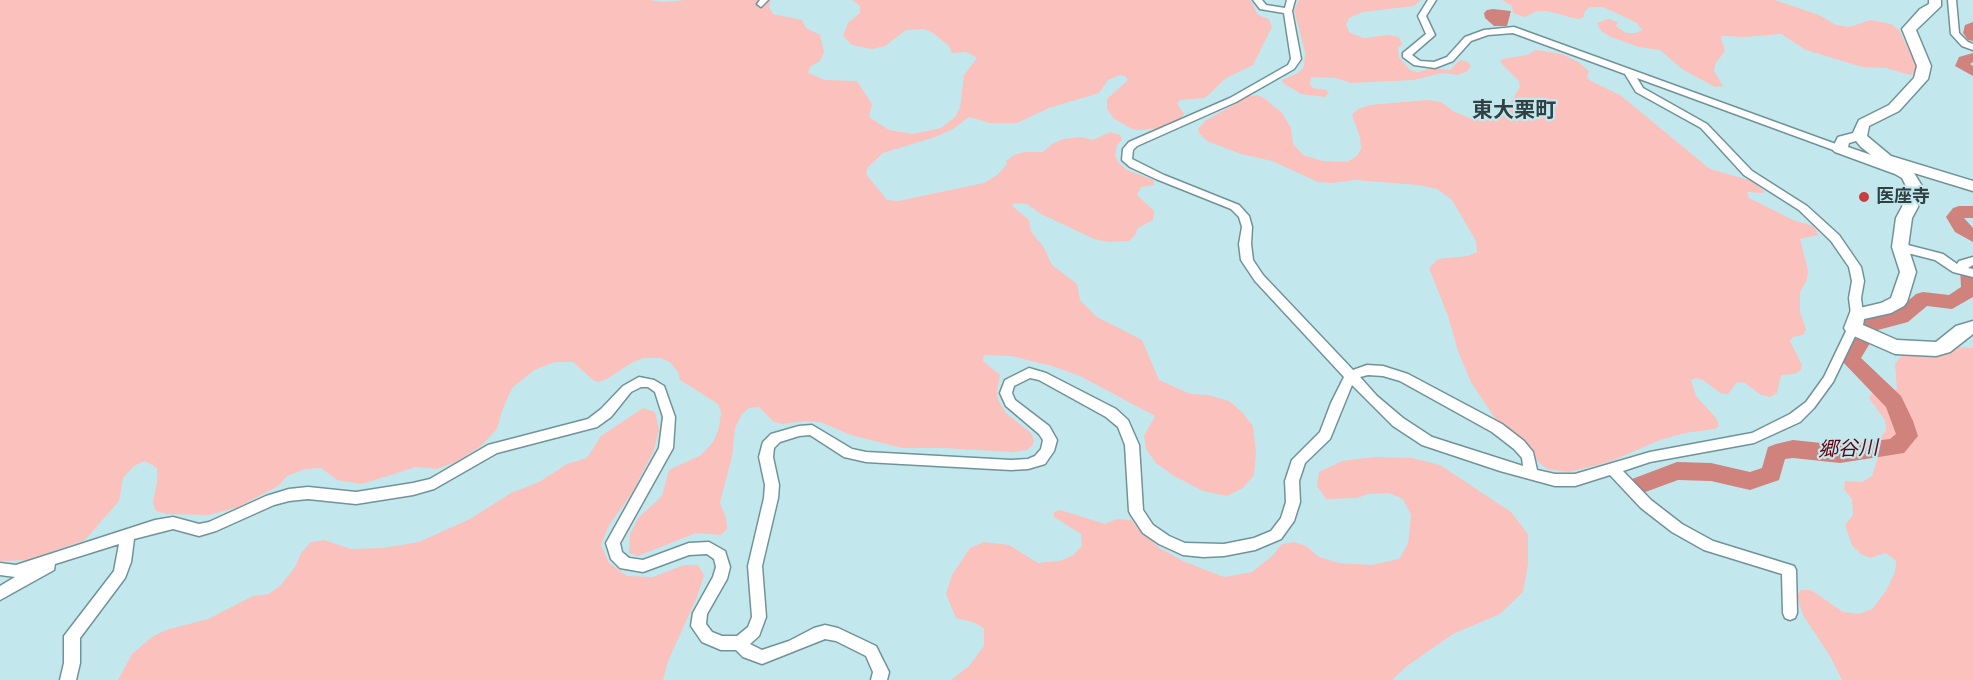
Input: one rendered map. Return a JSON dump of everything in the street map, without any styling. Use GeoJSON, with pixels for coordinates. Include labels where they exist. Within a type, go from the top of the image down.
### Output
{"type":"FeatureCollection","features":[{"type":"Feature","properties":{"kind":"main road"},"geometry":{"type":"LineString","coordinates":[[1935,0],[1935,6],[1925,12],[1909,29],[1924,66],[1921,80],[1894,108],[1864,123],[1860,129],[1860,136],[1866,144],[1886,159],[1973,186]]}},
{"type":"Feature","properties":{"kind":"main road"},"geometry":{"type":"LineString","coordinates":[[1860,136],[1843,140],[1840,149],[1900,171],[1912,181],[1914,186],[1911,207],[1904,218],[1900,247],[1908,272],[1898,302],[1856,324],[1883,343],[1912,349],[1944,347],[1956,334],[1973,327]]}},
{"type":"Feature","properties":{"kind":"street"},"geometry":{"type":"LineString","coordinates":[[1257,0],[1263,7],[1287,11]]}},
{"type":"Feature","properties":{"kind":"street"},"geometry":{"type":"LineString","coordinates":[[1291,0],[1287,11],[1296,59],[1291,67],[1233,100],[1133,144],[1128,149],[1127,160],[1151,173],[1235,207],[1244,216],[1247,227],[1245,244],[1247,260],[1259,278],[1351,376],[1398,422],[1427,441],[1500,466],[1555,480],[1575,480],[1650,457],[1754,438],[1795,418],[1810,405],[1829,379],[1856,324],[1855,298],[1858,281],[1856,267],[1835,238],[1803,208],[1748,173],[1704,126],[1639,90],[1630,74]]}},
{"type":"Feature","properties":{"kind":"street"},"geometry":{"type":"LineString","coordinates":[[1432,0],[1422,16],[1431,35],[1406,55],[1417,63],[1443,62],[1450,59],[1468,39],[1487,32],[1514,30],[1544,39],[1630,74],[1840,149]]}},
{"type":"Feature","properties":{"kind":"street"},"geometry":{"type":"LineString","coordinates":[[1952,0],[1954,34],[1965,44],[1973,47]]}},
{"type":"Feature","properties":{"kind":"street"},"geometry":{"type":"LineString","coordinates":[[1900,247],[1939,256],[1967,272]]}},
{"type":"Feature","properties":{"kind":"street"},"geometry":{"type":"LineString","coordinates":[[1967,272],[1963,264],[1973,261]]}},
{"type":"Feature","properties":{"kind":"street"},"geometry":{"type":"LineString","coordinates":[[0,569],[16,571],[155,526],[173,523],[199,530],[211,527],[271,500],[289,495],[308,493],[356,498],[413,489],[434,483],[494,448],[592,423],[606,413],[627,389],[639,382],[650,383],[660,389],[669,417],[667,440],[658,464],[614,543],[616,555],[625,564],[642,566],[689,549],[709,548],[720,555],[723,567],[720,579],[700,613],[698,626],[707,637],[721,643],[740,643],[754,631],[759,617],[755,566],[771,498],[772,485],[766,457],[768,446],[776,438],[799,430],[812,430],[849,453],[866,457],[1028,464],[1040,460],[1047,451],[1050,440],[1044,430],[1010,403],[1006,393],[1009,383],[1029,373],[1042,376],[1111,413],[1123,424],[1132,445],[1136,511],[1148,529],[1183,549],[1224,550],[1255,544],[1276,535],[1287,520],[1293,502],[1292,481],[1299,460],[1325,435],[1337,403],[1351,376],[1367,370],[1383,371],[1404,377],[1474,414],[1519,445],[1528,456],[1532,474]]}},
{"type":"Feature","properties":{"kind":"street"},"geometry":{"type":"LineString","coordinates":[[1613,469],[1646,504],[1677,528],[1709,546],[1789,570],[1790,613]]}},
{"type":"Feature","properties":{"kind":"street"},"geometry":{"type":"LineString","coordinates":[[68,680],[72,663],[72,636],[120,574],[127,536]]}},
{"type":"Feature","properties":{"kind":"street"},"geometry":{"type":"LineString","coordinates":[[0,593],[72,554]]}},
{"type":"Feature","properties":{"kind":"street"},"geometry":{"type":"LineString","coordinates":[[740,643],[748,652],[762,657],[793,646],[814,635],[825,632],[838,635],[871,651],[881,672],[879,680]]}},
{"type":"Feature","properties":{"kind":"shaded area"},"geometry":{"type":"Polygon","coordinates":[[[0,0],[650,0],[662,2],[771,0],[769,7],[773,14],[802,20],[806,28],[820,35],[824,52],[820,61],[810,67],[808,73],[825,80],[857,81],[872,104],[869,117],[889,130],[913,134],[941,128],[955,117],[960,108],[964,75],[977,58],[966,52],[952,53],[949,46],[924,29],[906,30],[885,46],[872,49],[852,45],[843,36],[848,23],[860,13],[860,6],[852,0],[1250,0],[1258,15],[1269,19],[1272,27],[1253,65],[1226,78],[1205,98],[1180,100],[1177,103],[1184,114],[1178,121],[1161,128],[1139,130],[1132,129],[1113,118],[1107,109],[1107,99],[1128,80],[1125,76],[1120,75],[1108,80],[1099,93],[1049,108],[1017,123],[990,123],[969,117],[953,129],[935,137],[883,153],[868,167],[866,174],[887,200],[898,201],[984,183],[997,175],[1007,164],[1006,161],[1014,155],[1025,152],[1043,152],[1052,144],[1063,139],[1082,137],[1093,140],[1110,132],[1120,135],[1122,140],[1117,145],[1115,156],[1119,163],[1127,170],[1154,180],[1154,185],[1141,187],[1137,195],[1154,211],[1153,220],[1138,228],[1129,241],[1109,242],[1094,239],[1041,214],[1027,204],[1014,203],[1012,206],[1029,220],[1031,232],[1043,246],[1052,265],[1077,284],[1080,300],[1097,317],[1142,340],[1159,380],[1190,394],[1208,395],[1229,401],[1242,412],[1253,426],[1256,453],[1254,475],[1243,488],[1227,496],[1203,491],[1174,476],[1156,463],[1146,449],[1144,436],[1155,416],[1080,376],[1052,366],[1011,356],[984,355],[983,361],[1000,375],[998,400],[1006,413],[1031,433],[1034,441],[1027,450],[1012,452],[902,448],[851,435],[820,422],[805,421],[783,424],[774,422],[759,407],[749,408],[742,414],[735,428],[732,457],[720,503],[726,518],[727,529],[721,535],[696,533],[638,556],[629,553],[630,534],[638,518],[662,496],[669,470],[701,455],[713,442],[719,428],[721,413],[718,404],[680,380],[678,372],[670,362],[660,358],[644,358],[631,363],[607,379],[598,382],[573,362],[555,362],[534,370],[512,388],[497,429],[481,446],[456,462],[437,469],[416,467],[362,484],[337,480],[321,468],[305,469],[287,476],[278,486],[238,507],[209,515],[167,514],[156,511],[153,503],[157,468],[145,461],[134,466],[123,478],[119,501],[85,540],[27,560],[0,561],[0,0]]]}},
{"type":"Feature","properties":{"kind":"shaded area"},"geometry":{"type":"Polygon","coordinates":[[[1299,0],[1421,0],[1414,6],[1363,12],[1349,18],[1346,25],[1350,33],[1364,38],[1389,35],[1399,37],[1402,44],[1398,48],[1399,57],[1410,70],[1418,72],[1433,68],[1450,70],[1460,60],[1468,62],[1471,67],[1466,72],[1457,75],[1442,73],[1414,80],[1352,83],[1335,78],[1311,77],[1310,84],[1313,88],[1326,90],[1329,93],[1325,97],[1301,94],[1283,83],[1282,80],[1298,73],[1304,67],[1305,52],[1294,10],[1299,0]]]}},
{"type":"Feature","properties":{"kind":"shaded area"},"geometry":{"type":"Polygon","coordinates":[[[1502,0],[1775,0],[1819,15],[1836,25],[1850,27],[1870,20],[1891,24],[1899,30],[1917,67],[1915,73],[1910,75],[1886,68],[1862,67],[1806,50],[1781,34],[1723,36],[1721,38],[1725,51],[1715,64],[1714,71],[1723,86],[1715,87],[1682,69],[1660,50],[1639,47],[1601,31],[1597,23],[1608,19],[1618,22],[1616,26],[1626,33],[1636,33],[1642,30],[1637,23],[1603,7],[1590,7],[1585,11],[1583,18],[1577,19],[1547,11],[1537,11],[1525,17],[1513,13],[1512,6],[1502,0]]]}},
{"type":"Feature","properties":{"kind":"shaded area"},"geometry":{"type":"Polygon","coordinates":[[[1493,9],[1511,11],[1507,26],[1494,26],[1485,18],[1484,13],[1493,9]]]}},
{"type":"Feature","properties":{"kind":"shaded area"},"geometry":{"type":"Polygon","coordinates":[[[1536,50],[1562,54],[1578,62],[1589,71],[1587,77],[1591,81],[1620,95],[1710,169],[1752,181],[1764,191],[1763,193],[1747,192],[1749,198],[1793,220],[1813,226],[1819,235],[1800,239],[1808,270],[1807,280],[1800,292],[1800,312],[1806,329],[1803,335],[1793,337],[1790,341],[1802,365],[1801,370],[1795,374],[1781,375],[1777,393],[1770,397],[1761,395],[1745,383],[1737,382],[1728,394],[1722,394],[1703,380],[1696,378],[1691,380],[1696,396],[1716,418],[1719,426],[1715,429],[1685,433],[1660,440],[1609,462],[1569,472],[1547,469],[1535,459],[1500,426],[1471,382],[1429,268],[1438,259],[1468,256],[1477,252],[1476,241],[1452,200],[1437,189],[1418,185],[1355,180],[1318,182],[1272,161],[1241,154],[1207,141],[1198,129],[1205,121],[1249,96],[1257,95],[1282,113],[1291,128],[1293,144],[1303,155],[1323,161],[1347,162],[1357,156],[1361,149],[1360,137],[1352,115],[1358,109],[1370,105],[1427,100],[1441,102],[1453,111],[1472,119],[1491,118],[1506,110],[1520,87],[1519,81],[1500,62],[1502,59],[1527,55],[1536,50]]]}},
{"type":"Feature","properties":{"kind":"shaded area"},"geometry":{"type":"Polygon","coordinates":[[[1933,345],[1973,348],[1973,680],[1842,680],[1830,656],[1803,615],[1797,596],[1801,590],[1811,590],[1843,612],[1859,614],[1872,609],[1886,591],[1895,572],[1896,561],[1886,553],[1870,558],[1861,554],[1852,545],[1845,525],[1853,515],[1852,499],[1844,489],[1845,481],[1862,482],[1872,476],[1878,457],[1877,443],[1886,430],[1885,420],[1869,398],[1873,392],[1892,392],[1897,389],[1895,364],[1904,353],[1933,345]]]}},
{"type":"Feature","properties":{"kind":"shaded area"},"geometry":{"type":"Polygon","coordinates":[[[643,408],[655,412],[659,429],[654,450],[632,493],[609,525],[601,545],[609,563],[627,576],[653,577],[684,565],[698,565],[704,575],[697,597],[668,661],[663,680],[118,680],[132,654],[152,637],[166,630],[208,619],[253,596],[269,594],[281,585],[295,567],[301,553],[311,542],[324,540],[351,549],[383,548],[419,542],[470,519],[511,493],[539,482],[567,464],[587,458],[601,436],[643,408]]]}},
{"type":"Feature","properties":{"kind":"shaded area"},"geometry":{"type":"Polygon","coordinates":[[[1375,457],[1412,458],[1440,465],[1511,512],[1528,534],[1528,564],[1523,592],[1500,614],[1453,634],[1407,666],[1392,680],[951,680],[969,666],[984,646],[984,628],[956,618],[946,594],[952,575],[970,548],[984,542],[1009,545],[1038,563],[1059,561],[1072,556],[1082,546],[1081,534],[1054,517],[1054,512],[1060,510],[1105,524],[1117,519],[1131,520],[1161,549],[1185,562],[1224,577],[1252,572],[1272,556],[1282,544],[1294,542],[1306,546],[1319,557],[1339,563],[1372,565],[1399,559],[1408,544],[1411,515],[1403,499],[1389,493],[1368,494],[1357,498],[1326,499],[1317,486],[1319,472],[1342,461],[1375,457]]]}},
{"type":"Feature","properties":{"kind":"waterway","name":"郷谷川"},"geometry":{"type":"LineString","coordinates":[[1973,26],[1970,28],[1973,37]]}},
{"type":"Feature","properties":{"kind":"waterway","name":"郷谷川"},"geometry":{"type":"LineString","coordinates":[[1973,57],[1964,60],[1962,66],[1973,72]]}},
{"type":"Feature","properties":{"kind":"waterway","name":"郷谷川"},"geometry":{"type":"LineString","coordinates":[[1973,212],[1959,212],[1955,217],[1961,228],[1973,236]]}},
{"type":"Feature","properties":{"kind":"waterway","name":"郷谷川"},"geometry":{"type":"LineString","coordinates":[[1640,485],[1677,471],[1711,472],[1750,481],[1771,474],[1776,453],[1793,449],[1840,454],[1896,447],[1907,436],[1894,402],[1850,359],[1871,325],[1901,317],[1923,299],[1952,302],[1970,290],[1969,268],[1973,268]]}},
{"type":"Feature","properties":{"kind":"place","name":"医座寺"},"geometry":{"type":"Point","coordinates":[1864,197]}},
{"type":"Feature","properties":{"kind":"district","name":"東大栗町"},"geometry":{"type":"Point","coordinates":[1514,112]}}]}
